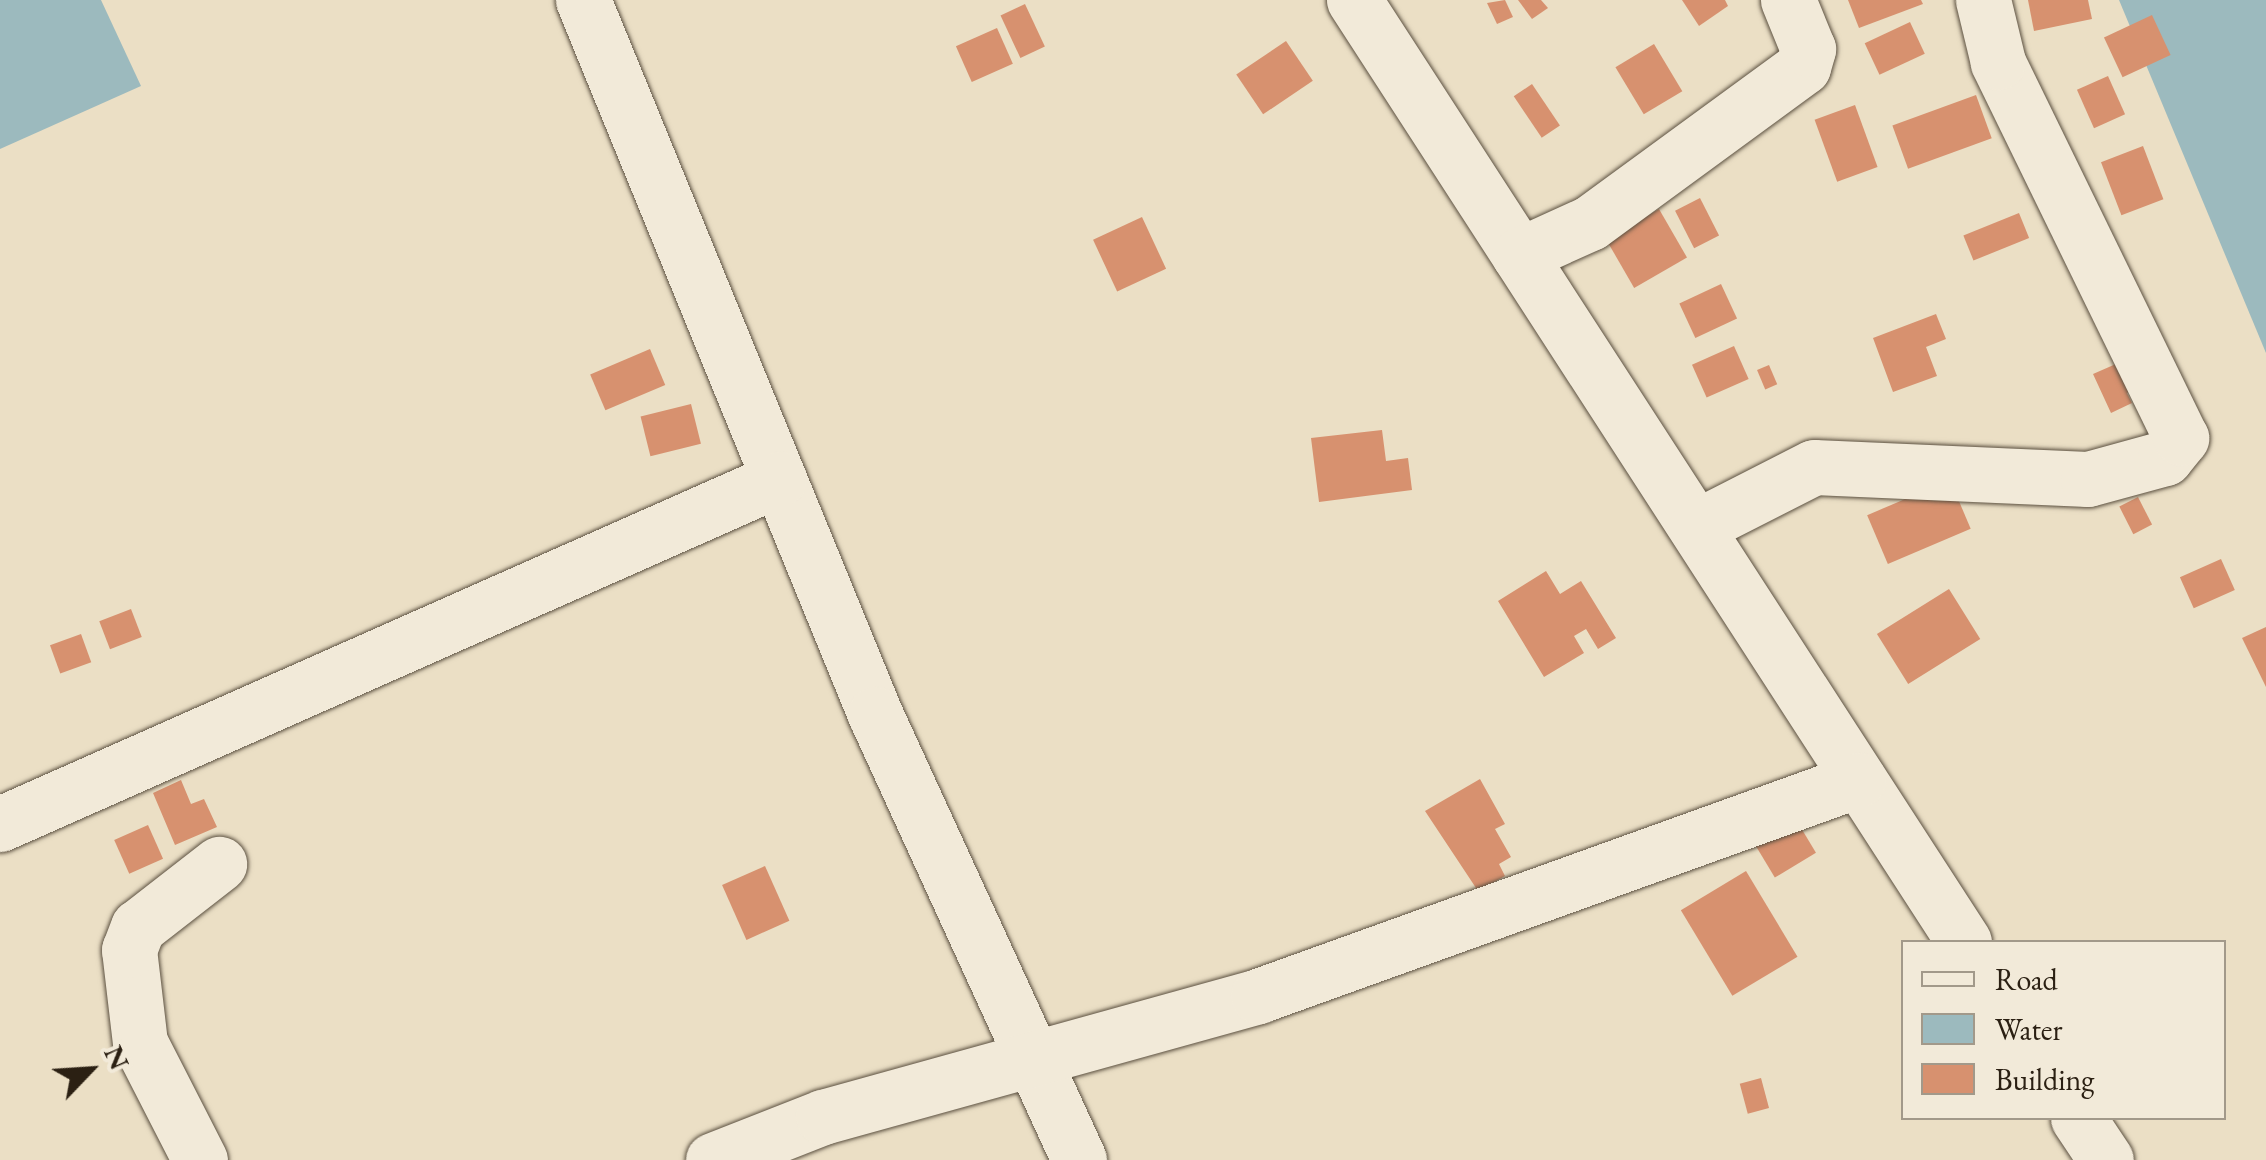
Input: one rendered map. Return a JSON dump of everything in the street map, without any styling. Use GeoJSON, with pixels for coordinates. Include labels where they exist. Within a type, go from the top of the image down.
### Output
{"type":"FeatureCollection","features":[{"type":"Feature","properties":{"kind":"street"},"geometry":{"type":"LineString","coordinates":[[583,0],[875,714],[1062,1052],[1079,1160]]}},
{"type":"Feature","properties":{"kind":"street"},"geometry":{"type":"LineString","coordinates":[[1354,0],[1963,940]]}},
{"type":"Feature","properties":{"kind":"street"},"geometry":{"type":"LineString","coordinates":[[1519,255],[1590,222],[1802,67],[1808,49],[1788,0]]}},
{"type":"Feature","properties":{"kind":"street"},"geometry":{"type":"LineString","coordinates":[[1696,527],[1814,467],[2088,479],[2165,458],[2182,438],[1998,62],[1983,0]]}},
{"type":"Feature","properties":{"kind":"street"},"geometry":{"type":"LineString","coordinates":[[0,824],[779,480]]}},
{"type":"Feature","properties":{"kind":"street"},"geometry":{"type":"LineString","coordinates":[[713,1160],[823,1117],[1258,996],[1858,780]]}},
{"type":"Feature","properties":{"kind":"street"},"geometry":{"type":"LineString","coordinates":[[200,1160],[140,1042],[129,950],[138,927],[219,864]]}},
{"type":"Feature","properties":{"kind":"street"},"geometry":{"type":"LineString","coordinates":[[2079,1120],[2106,1160]]}},
{"type":"Feature","properties":{"kind":"water"},"geometry":{"type":"Polygon","coordinates":[[[0,0],[101,0],[141,86],[0,149],[0,0]]]}},
{"type":"Feature","properties":{"kind":"water"},"geometry":{"type":"Polygon","coordinates":[[[2119,0],[2266,0],[2266,353],[2119,0]]]}},
{"type":"Feature","properties":{"kind":"building"},"geometry":{"type":"Polygon","coordinates":[[[1505,0],[1513,17],[1497,24],[1487,3],[1505,0]]]}},
{"type":"Feature","properties":{"kind":"building"},"geometry":{"type":"Polygon","coordinates":[[[1518,0],[1541,0],[1548,8],[1532,19],[1518,0]]]}},
{"type":"Feature","properties":{"kind":"building"},"geometry":{"type":"Polygon","coordinates":[[[1682,0],[1725,0],[1728,6],[1699,26],[1682,0]]]}},
{"type":"Feature","properties":{"kind":"building"},"geometry":{"type":"Polygon","coordinates":[[[1848,0],[1921,0],[1923,4],[1859,28],[1848,0]]]}},
{"type":"Feature","properties":{"kind":"building"},"geometry":{"type":"Polygon","coordinates":[[[2028,0],[2088,0],[2092,19],[2034,31],[2028,0]]]}},
{"type":"Feature","properties":{"kind":"building"},"geometry":{"type":"Polygon","coordinates":[[[1025,4],[1045,47],[1020,58],[1001,15],[1025,4]]]}},
{"type":"Feature","properties":{"kind":"building"},"geometry":{"type":"Polygon","coordinates":[[[2152,15],[2171,55],[2123,77],[2104,37],[2152,15]]]}},
{"type":"Feature","properties":{"kind":"building"},"geometry":{"type":"Polygon","coordinates":[[[1910,22],[1925,54],[1879,75],[1865,43],[1910,22]]]}},
{"type":"Feature","properties":{"kind":"building"},"geometry":{"type":"Polygon","coordinates":[[[997,28],[1013,64],[972,82],[956,46],[997,28]]]}},
{"type":"Feature","properties":{"kind":"building"},"geometry":{"type":"Polygon","coordinates":[[[1286,41],[1313,81],[1263,114],[1236,75],[1286,41]]]}},
{"type":"Feature","properties":{"kind":"building"},"geometry":{"type":"Polygon","coordinates":[[[1654,44],[1682,91],[1644,114],[1615,67],[1654,44]]]}},
{"type":"Feature","properties":{"kind":"building"},"geometry":{"type":"Polygon","coordinates":[[[2108,76],[2125,114],[2094,128],[2077,90],[2108,76]]]}},
{"type":"Feature","properties":{"kind":"building"},"geometry":{"type":"Polygon","coordinates":[[[1532,84],[1560,125],[1542,138],[1514,96],[1532,84]]]}},
{"type":"Feature","properties":{"kind":"building"},"geometry":{"type":"Polygon","coordinates":[[[1976,95],[1992,138],[1908,169],[1892,125],[1976,95]]]}},
{"type":"Feature","properties":{"kind":"building"},"geometry":{"type":"Polygon","coordinates":[[[1855,105],[1878,167],[1837,182],[1815,120],[1855,105]]]}},
{"type":"Feature","properties":{"kind":"building"},"geometry":{"type":"Polygon","coordinates":[[[2143,146],[2163,199],[2121,215],[2101,162],[2143,146]]]}},
{"type":"Feature","properties":{"kind":"building"},"geometry":{"type":"Polygon","coordinates":[[[1700,198],[1719,235],[1694,248],[1675,211],[1700,198]]]}},
{"type":"Feature","properties":{"kind":"building"},"geometry":{"type":"Polygon","coordinates":[[[1659,209],[1687,257],[1634,288],[1606,240],[1659,209]]]}},
{"type":"Feature","properties":{"kind":"building"},"geometry":{"type":"Polygon","coordinates":[[[2019,213],[2029,238],[1973,261],[1963,235],[2019,213]]]}},
{"type":"Feature","properties":{"kind":"building"},"geometry":{"type":"Polygon","coordinates":[[[1142,217],[1166,269],[1117,291],[1093,240],[1142,217]]]}},
{"type":"Feature","properties":{"kind":"building"},"geometry":{"type":"Polygon","coordinates":[[[1721,284],[1737,318],[1695,338],[1679,303],[1721,284]]]}},
{"type":"Feature","properties":{"kind":"building"},"geometry":{"type":"Polygon","coordinates":[[[1936,314],[1946,339],[1926,347],[1937,376],[1893,392],[1873,338],[1936,314]]]}},
{"type":"Feature","properties":{"kind":"building"},"geometry":{"type":"Polygon","coordinates":[[[1734,346],[1749,379],[1707,398],[1692,365],[1734,346]]]}},
{"type":"Feature","properties":{"kind":"building"},"geometry":{"type":"Polygon","coordinates":[[[650,349],[665,385],[605,410],[590,374],[650,349]]]}},
{"type":"Feature","properties":{"kind":"building"},"geometry":{"type":"Polygon","coordinates":[[[2125,360],[2139,388],[2127,393],[2132,403],[2111,413],[2093,374],[2125,360]]]}},
{"type":"Feature","properties":{"kind":"building"},"geometry":{"type":"Polygon","coordinates":[[[1769,365],[1777,384],[1765,389],[1757,370],[1769,365]]]}},
{"type":"Feature","properties":{"kind":"building"},"geometry":{"type":"Polygon","coordinates":[[[691,404],[701,444],[650,456],[641,417],[691,404]]]}},
{"type":"Feature","properties":{"kind":"building"},"geometry":{"type":"Polygon","coordinates":[[[1382,430],[1386,461],[1408,458],[1412,490],[1319,502],[1311,438],[1382,430]]]}},
{"type":"Feature","properties":{"kind":"building"},"geometry":{"type":"Polygon","coordinates":[[[1950,480],[1971,529],[1888,564],[1867,515],[1950,480]]]}},
{"type":"Feature","properties":{"kind":"building"},"geometry":{"type":"Polygon","coordinates":[[[2138,497],[2152,525],[2133,534],[2119,507],[2138,497]]]}},
{"type":"Feature","properties":{"kind":"building"},"geometry":{"type":"Polygon","coordinates":[[[2221,559],[2235,590],[2194,608],[2180,577],[2221,559]]]}},
{"type":"Feature","properties":{"kind":"building"},"geometry":{"type":"Polygon","coordinates":[[[1546,571],[1560,594],[1581,581],[1616,638],[1598,649],[1586,629],[1574,636],[1584,653],[1544,677],[1498,601],[1546,571]]]}},
{"type":"Feature","properties":{"kind":"building"},"geometry":{"type":"Polygon","coordinates":[[[1949,589],[1980,639],[1908,684],[1877,634],[1949,589]]]}},
{"type":"Feature","properties":{"kind":"building"},"geometry":{"type":"Polygon","coordinates":[[[131,609],[142,637],[110,649],[99,621],[131,609]]]}},
{"type":"Feature","properties":{"kind":"building"},"geometry":{"type":"Polygon","coordinates":[[[2266,627],[2266,687],[2242,638],[2266,627]]]}},
{"type":"Feature","properties":{"kind":"building"},"geometry":{"type":"Polygon","coordinates":[[[81,634],[91,662],[60,673],[50,645],[81,634]]]}},
{"type":"Feature","properties":{"kind":"building"},"geometry":{"type":"Polygon","coordinates":[[[1480,779],[1505,824],[1495,829],[1511,857],[1499,864],[1505,876],[1478,891],[1425,811],[1480,779]]]}},
{"type":"Feature","properties":{"kind":"building"},"geometry":{"type":"Polygon","coordinates":[[[181,780],[191,804],[204,799],[217,827],[175,845],[153,793],[181,780]]]}},
{"type":"Feature","properties":{"kind":"building"},"geometry":{"type":"Polygon","coordinates":[[[1783,798],[1816,853],[1775,878],[1742,823],[1783,798]]]}},
{"type":"Feature","properties":{"kind":"building"},"geometry":{"type":"Polygon","coordinates":[[[148,825],[163,859],[129,874],[114,840],[148,825]]]}},
{"type":"Feature","properties":{"kind":"building"},"geometry":{"type":"Polygon","coordinates":[[[765,866],[789,921],[746,940],[722,885],[765,866]]]}},
{"type":"Feature","properties":{"kind":"building"},"geometry":{"type":"Polygon","coordinates":[[[1746,871],[1798,957],[1732,996],[1681,910],[1746,871]]]}},
{"type":"Feature","properties":{"kind":"building"},"geometry":{"type":"Polygon","coordinates":[[[1761,1078],[1769,1108],[1748,1114],[1740,1084],[1761,1078]]]}}]}
